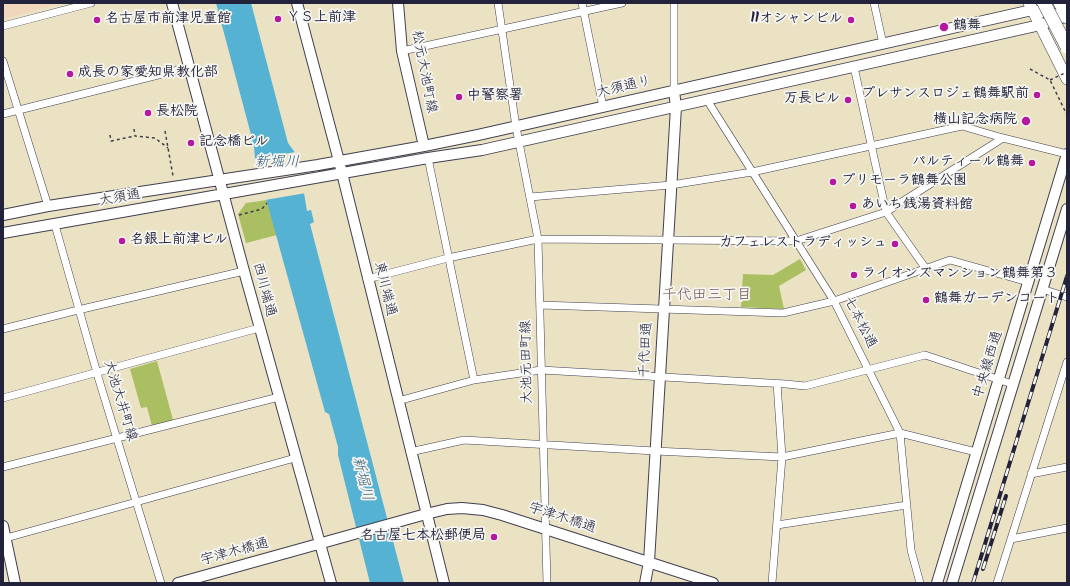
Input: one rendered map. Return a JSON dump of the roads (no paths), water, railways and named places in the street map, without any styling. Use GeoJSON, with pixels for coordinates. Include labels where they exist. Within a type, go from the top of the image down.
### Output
{"type":"FeatureCollection","features":[{"type":"Feature","properties":{"kind":"highway"},"geometry":{"type":"LineString","coordinates":[[1044,3],[1067,47]]}},
{"type":"Feature","properties":{"kind":"main road"},"geometry":{"type":"LineString","coordinates":[[1060,3],[1067,16]]}},
{"type":"Feature","properties":{"kind":"main road"},"geometry":{"type":"LineString","coordinates":[[1032,5],[1040,25],[1067,79]]}},
{"type":"Feature","properties":{"kind":"street"},"geometry":{"type":"LineString","coordinates":[[3,26],[91,3]]}},
{"type":"Feature","properties":{"kind":"street","name":"西川端通"},"geometry":{"type":"LineString","coordinates":[[172,3],[259,328],[331,583]]}},
{"type":"Feature","properties":{"kind":"street","name":"東川端通"},"geometry":{"type":"LineString","coordinates":[[296,3],[338,161],[444,583]]}},
{"type":"Feature","properties":{"kind":"street","name":"松元大池町線"},"geometry":{"type":"LineString","coordinates":[[398,3],[402,51],[424,146]]}},
{"type":"Feature","properties":{"kind":"street","name":"大池元田町線"},"geometry":{"type":"LineString","coordinates":[[498,3],[516,127],[538,239],[547,583]]}},
{"type":"Feature","properties":{"kind":"street"},"geometry":{"type":"LineString","coordinates":[[582,3],[603,107]]}},
{"type":"Feature","properties":{"kind":"street"},"geometry":{"type":"LineString","coordinates":[[402,51],[622,3]]}},
{"type":"Feature","properties":{"kind":"street"},"geometry":{"type":"LineString","coordinates":[[674,3],[674,91]]}},
{"type":"Feature","properties":{"kind":"street"},"geometry":{"type":"LineString","coordinates":[[874,3],[883,44]]}},
{"type":"Feature","properties":{"kind":"street"},"geometry":{"type":"LineString","coordinates":[[1032,5],[1067,16]]}},
{"type":"Feature","properties":{"kind":"street","name":"大須通り"},"geometry":{"type":"LineString","coordinates":[[220,180],[424,146],[516,127],[883,44],[1032,5]]}},
{"type":"Feature","properties":{"kind":"street"},"geometry":{"type":"LineString","coordinates":[[341,174],[482,150],[519,142],[1040,25],[1067,16]]}},
{"type":"Feature","properties":{"kind":"street"},"geometry":{"type":"LineString","coordinates":[[3,61],[48,206]]}},
{"type":"Feature","properties":{"kind":"street"},"geometry":{"type":"LineString","coordinates":[[3,114],[190,67]]}},
{"type":"Feature","properties":{"kind":"street"},"geometry":{"type":"LineString","coordinates":[[854,67],[886,212],[926,268]]}},
{"type":"Feature","properties":{"kind":"street","name":"千代田通"},"geometry":{"type":"LineString","coordinates":[[644,583],[648,562],[676,107],[674,91]]}},
{"type":"Feature","properties":{"kind":"street","name":"七本松通"},"geometry":{"type":"LineString","coordinates":[[707,100],[834,301],[900,433],[911,550],[920,583]]}},
{"type":"Feature","properties":{"kind":"street"},"geometry":{"type":"LineString","coordinates":[[530,198],[671,185],[752,172],[962,126],[1067,154]]}},
{"type":"Feature","properties":{"kind":"street"},"geometry":{"type":"LineString","coordinates":[[367,279],[448,258],[538,239],[796,241],[886,212],[1003,138]]}},
{"type":"Feature","properties":{"kind":"street","name":"中央線西通"},"geometry":{"type":"LineString","coordinates":[[937,583],[1067,154]]}},
{"type":"Feature","properties":{"kind":"street"},"geometry":{"type":"LineString","coordinates":[[428,158],[474,380]]}},
{"type":"Feature","properties":{"kind":"street","name":"大須通"},"geometry":{"type":"LineString","coordinates":[[3,234],[341,174]]}},
{"type":"Feature","properties":{"kind":"street","name":"大須通"},"geometry":{"type":"LineString","coordinates":[[3,215],[48,206],[220,180]]}},
{"type":"Feature","properties":{"kind":"street","name":"中央線西通"},"geometry":{"type":"LineString","coordinates":[[952,583],[1067,209]]}},
{"type":"Feature","properties":{"kind":"street","name":"大池大井町線"},"geometry":{"type":"LineString","coordinates":[[54,225],[96,373],[161,583]]}},
{"type":"Feature","properties":{"kind":"street"},"geometry":{"type":"LineString","coordinates":[[540,305],[783,313],[834,301],[950,260],[1028,282]]}},
{"type":"Feature","properties":{"kind":"street"},"geometry":{"type":"LineString","coordinates":[[3,329],[244,271]]}},
{"type":"Feature","properties":{"kind":"street"},"geometry":{"type":"LineString","coordinates":[[1042,289],[1067,297]]}},
{"type":"Feature","properties":{"kind":"street"},"geometry":{"type":"LineString","coordinates":[[3,398],[259,328]]}},
{"type":"Feature","properties":{"kind":"street"},"geometry":{"type":"LineString","coordinates":[[398,401],[474,380],[541,370],[777,383],[805,386],[925,355],[1012,384]]}},
{"type":"Feature","properties":{"kind":"street"},"geometry":{"type":"LineString","coordinates":[[997,583],[1067,362]]}},
{"type":"Feature","properties":{"kind":"street"},"geometry":{"type":"LineString","coordinates":[[772,583],[782,457],[777,383]]}},
{"type":"Feature","properties":{"kind":"street"},"geometry":{"type":"LineString","coordinates":[[3,467],[279,397]]}},
{"type":"Feature","properties":{"kind":"street"},"geometry":{"type":"LineString","coordinates":[[410,452],[464,440],[782,457],[900,433],[976,452]]}},
{"type":"Feature","properties":{"kind":"street"},"geometry":{"type":"LineString","coordinates":[[6,538],[295,458]]}},
{"type":"Feature","properties":{"kind":"street"},"geometry":{"type":"LineString","coordinates":[[1031,474],[1067,467]]}},
{"type":"Feature","properties":{"kind":"street"},"geometry":{"type":"LineString","coordinates":[[777,525],[907,505]]}},
{"type":"Feature","properties":{"kind":"street","name":"宇津木橋通"},"geometry":{"type":"LineString","coordinates":[[178,583],[426,514],[448,509],[462,508],[483,510],[502,515],[713,583]]}},
{"type":"Feature","properties":{"kind":"street"},"geometry":{"type":"LineString","coordinates":[[3,526],[15,583]]}},
{"type":"Feature","properties":{"kind":"street"},"geometry":{"type":"LineString","coordinates":[[1011,539],[1067,528]]}},
{"type":"Feature","properties":{"kind":"water","name":"新堀川"},"geometry":{"type":"Polygon","coordinates":[[[216,3],[251,3],[288,143],[294,151],[307,211],[311,210],[314,222],[310,224],[404,583],[370,583],[338,455],[338,447],[329,414],[325,412],[255,159],[254,146],[216,3]]]}},
{"type":"Feature","properties":{"kind":"railway"},"geometry":{"type":"LineString","coordinates":[[973,583],[1067,276]]}},
{"type":"Feature","properties":{"kind":"railway"},"geometry":{"type":"LineString","coordinates":[[983,569],[1006,496]]}},
{"type":"Feature","properties":{"kind":"place","name":"ＹＳ上前津"},"geometry":{"type":"Point","coordinates":[278,19]}},
{"type":"Feature","properties":{"kind":"place","name":"名古屋市前津児童館"},"geometry":{"type":"Point","coordinates":[97,20]}},
{"type":"Feature","properties":{"kind":"place","name":"11オシャンビル"},"geometry":{"type":"Point","coordinates":[851,20]}},
{"type":"Feature","properties":{"kind":"place","name":"鶴舞"},"geometry":{"type":"Point","coordinates":[944,27]}},
{"type":"Feature","properties":{"kind":"place","name":"成長の家愛知県教化部"},"geometry":{"type":"Point","coordinates":[70,74]}},
{"type":"Feature","properties":{"kind":"place","name":"プレサンスロジェ鶴舞駅前"},"geometry":{"type":"Point","coordinates":[1037,95]}},
{"type":"Feature","properties":{"kind":"place","name":"中警察署"},"geometry":{"type":"Point","coordinates":[459,97]}},
{"type":"Feature","properties":{"kind":"place","name":"万長ビル"},"geometry":{"type":"Point","coordinates":[848,100]}},
{"type":"Feature","properties":{"kind":"place","name":"長松院"},"geometry":{"type":"Point","coordinates":[148,113]}},
{"type":"Feature","properties":{"kind":"place","name":"横山記念病院"},"geometry":{"type":"Point","coordinates":[1026,121]}},
{"type":"Feature","properties":{"kind":"place","name":"記念橋ビル"},"geometry":{"type":"Point","coordinates":[191,143]}},
{"type":"Feature","properties":{"kind":"place","name":"パルティール鶴舞"},"geometry":{"type":"Point","coordinates":[1032,163]}},
{"type":"Feature","properties":{"kind":"place","name":"プリモーラ鶴舞公園"},"geometry":{"type":"Point","coordinates":[833,182]}},
{"type":"Feature","properties":{"kind":"place","name":"あいち銭湯資料館"},"geometry":{"type":"Point","coordinates":[853,206]}},
{"type":"Feature","properties":{"kind":"place","name":"名銀上前津ビル"},"geometry":{"type":"Point","coordinates":[122,241]}},
{"type":"Feature","properties":{"kind":"place","name":"カフェレストラディッシュ"},"geometry":{"type":"Point","coordinates":[895,244]}},
{"type":"Feature","properties":{"kind":"place","name":"ライオンズマンション鶴舞第３"},"geometry":{"type":"Point","coordinates":[854,275]}},
{"type":"Feature","properties":{"kind":"place","name":"鶴舞ガーデンコート"},"geometry":{"type":"Point","coordinates":[926,300]}},
{"type":"Feature","properties":{"kind":"place","name":"名古屋七本松郵便局"},"geometry":{"type":"Point","coordinates":[494,537]}},
{"type":"Feature","properties":{"kind":"district","name":"千代田三丁目"},"geometry":{"type":"Point","coordinates":[707,296]}}]}
